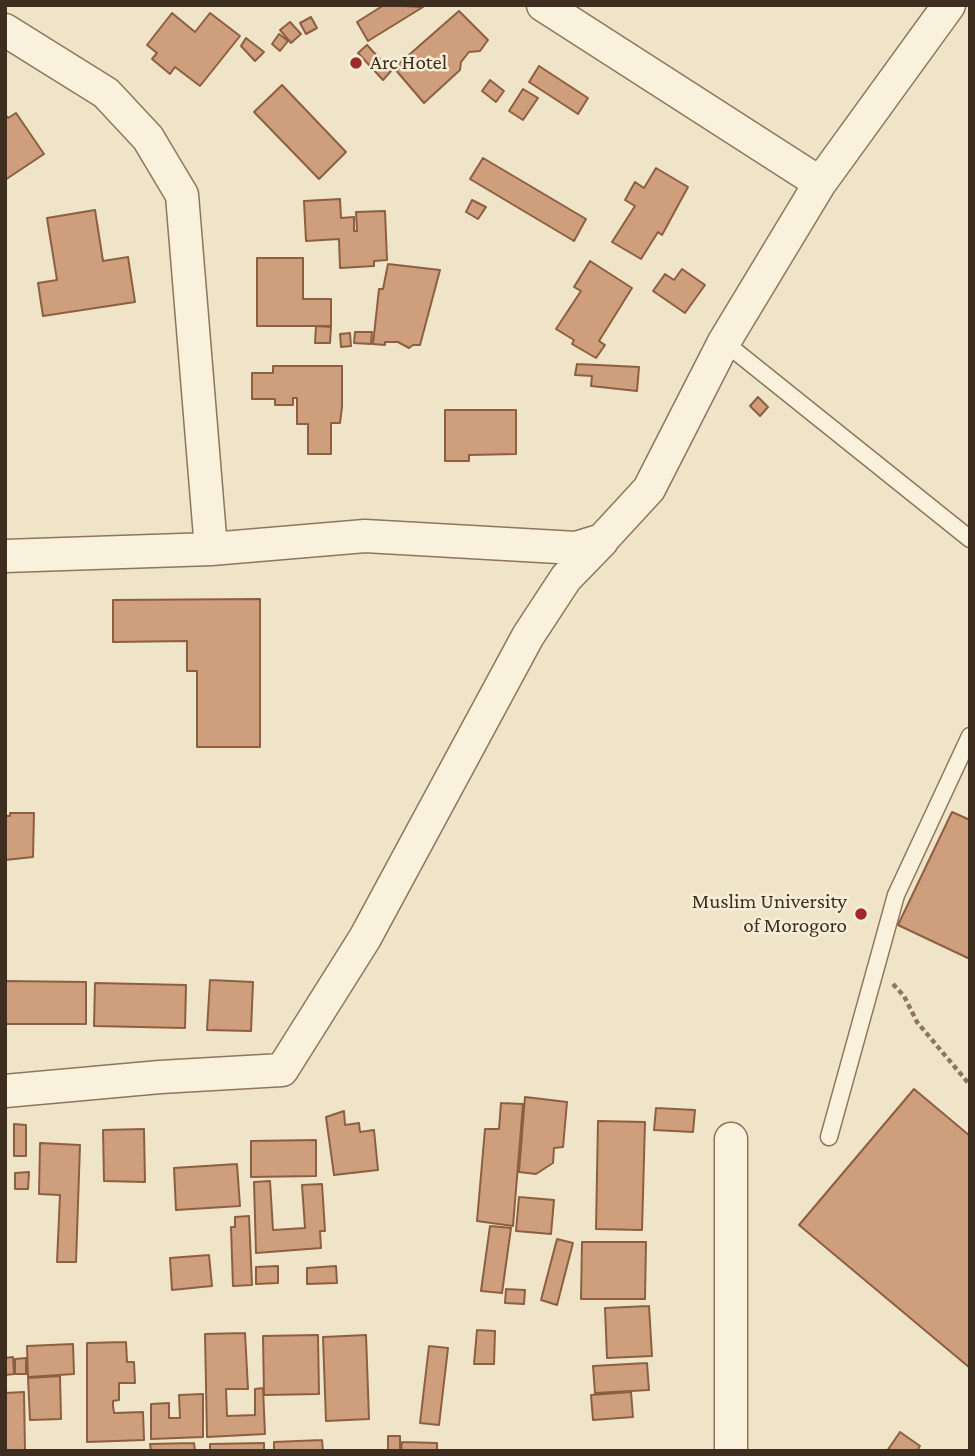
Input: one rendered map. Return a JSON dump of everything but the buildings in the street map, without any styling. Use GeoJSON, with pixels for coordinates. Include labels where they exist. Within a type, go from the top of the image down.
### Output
{"type":"FeatureCollection","features":[{"type":"Feature","properties":{"kind":"street"},"geometry":{"type":"LineString","coordinates":[[543,5],[820,183]]}},
{"type":"Feature","properties":{"kind":"street"},"geometry":{"type":"LineString","coordinates":[[5,1091],[282,1070],[365,938],[528,636],[566,578],[649,489],[724,342],[820,183],[950,5]]}},
{"type":"Feature","properties":{"kind":"street"},"geometry":{"type":"LineString","coordinates":[[5,30],[106,93],[148,138],[182,195],[211,549]]}},
{"type":"Feature","properties":{"kind":"street"},"geometry":{"type":"LineString","coordinates":[[5,556],[211,549],[365,536],[576,548],[602,540]]}},
{"type":"Feature","properties":{"kind":"street"},"geometry":{"type":"LineString","coordinates":[[731,1139],[731,1451]]}},
{"type":"Feature","properties":{"kind":"lane"},"geometry":{"type":"LineString","coordinates":[[724,342],[970,539]]}},
{"type":"Feature","properties":{"kind":"lane"},"geometry":{"type":"LineString","coordinates":[[828,1137],[896,895],[970,736]]}},
{"type":"Feature","properties":{"kind":"path"},"geometry":{"type":"LineString","coordinates":[[875,966],[904,996],[917,1022],[970,1085]]}},
{"type":"Feature","properties":{"kind":"place","name":"Arc Hotel"},"geometry":{"type":"Point","coordinates":[356,63]}},
{"type":"Feature","properties":{"kind":"place","name":"Muslim University of Morogoro"},"geometry":{"type":"Point","coordinates":[861,914]}}]}
